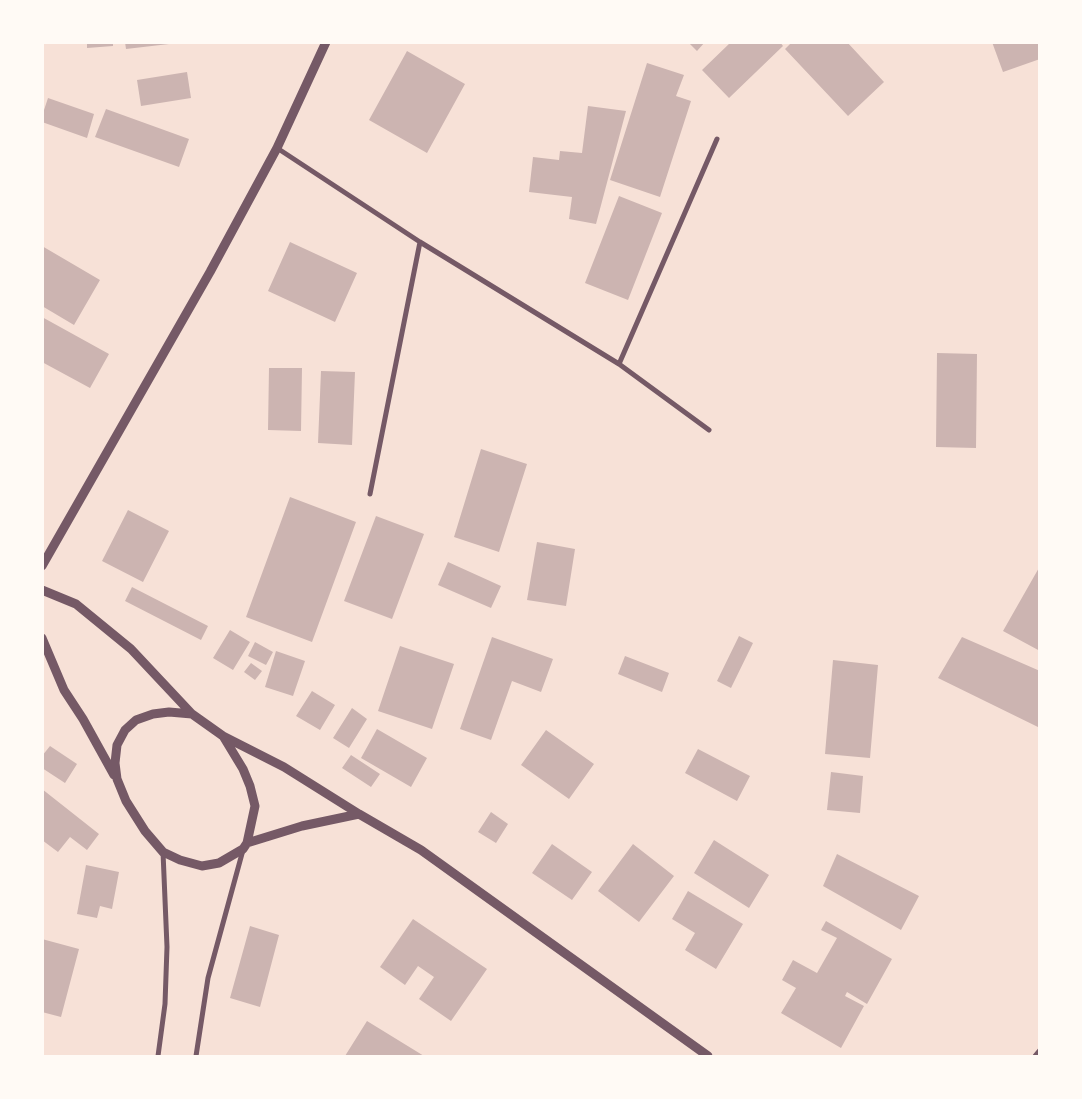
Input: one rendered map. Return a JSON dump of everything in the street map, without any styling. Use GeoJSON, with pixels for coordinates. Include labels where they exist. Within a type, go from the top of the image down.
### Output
{"type":"FeatureCollection","features":[{"type":"Feature","properties":{"kind":"street"},"geometry":{"type":"LineString","coordinates":[[42,566],[210,272],[277,148],[326,42]]}},
{"type":"Feature","properties":{"kind":"street"},"geometry":{"type":"LineString","coordinates":[[619,364],[717,139]]}},
{"type":"Feature","properties":{"kind":"street"},"geometry":{"type":"LineString","coordinates":[[277,148],[420,242],[619,364],[709,430]]}},
{"type":"Feature","properties":{"kind":"street"},"geometry":{"type":"LineString","coordinates":[[370,494],[420,242]]}},
{"type":"Feature","properties":{"kind":"street"},"geometry":{"type":"LineString","coordinates":[[42,590],[76,604],[131,649],[192,714],[223,736],[284,767],[421,850],[708,1056]]}},
{"type":"Feature","properties":{"kind":"street"},"geometry":{"type":"LineString","coordinates":[[42,638],[64,690],[117,779],[126,801],[145,831],[163,852],[180,860],[202,866],[219,863],[229,859],[245,846],[302,826],[359,814]]}},
{"type":"Feature","properties":{"kind":"street"},"geometry":{"type":"LineString","coordinates":[[117,779],[115,762],[117,746],[125,730],[136,720],[154,714],[169,712],[192,714]]}},
{"type":"Feature","properties":{"kind":"street"},"geometry":{"type":"LineString","coordinates":[[196,1056],[208,978],[255,806],[250,786],[243,770],[223,736]]}},
{"type":"Feature","properties":{"kind":"street"},"geometry":{"type":"LineString","coordinates":[[158,1056],[164,1004],[167,947],[163,852]]}},
{"type":"Feature","properties":{"kind":"street"},"geometry":{"type":"LineString","coordinates":[[1035,1056],[1040,1050]]}},
{"type":"Feature","properties":{"kind":"building"},"geometry":{"type":"Polygon","coordinates":[[[87,42],[113,42],[113,46],[87,48],[87,42]]]}},
{"type":"Feature","properties":{"kind":"building"},"geometry":{"type":"Polygon","coordinates":[[[125,42],[169,42],[169,44],[126,49],[125,42]]]}},
{"type":"Feature","properties":{"kind":"building"},"geometry":{"type":"Polygon","coordinates":[[[688,42],[705,42],[697,51],[688,42]]]}},
{"type":"Feature","properties":{"kind":"building"},"geometry":{"type":"Polygon","coordinates":[[[731,42],[780,42],[783,46],[729,98],[702,70],[731,42]]]}},
{"type":"Feature","properties":{"kind":"building"},"geometry":{"type":"Polygon","coordinates":[[[792,42],[847,42],[884,82],[848,116],[785,49],[792,42]]]}},
{"type":"Feature","properties":{"kind":"building"},"geometry":{"type":"Polygon","coordinates":[[[992,42],[1040,42],[1040,59],[1003,72],[992,42]]]}},
{"type":"Feature","properties":{"kind":"building"},"geometry":{"type":"Polygon","coordinates":[[[407,51],[465,84],[427,153],[369,120],[407,51]]]}},
{"type":"Feature","properties":{"kind":"building"},"geometry":{"type":"Polygon","coordinates":[[[647,63],[684,75],[676,96],[691,101],[660,197],[610,180],[647,63]]]}},
{"type":"Feature","properties":{"kind":"building"},"geometry":{"type":"Polygon","coordinates":[[[187,72],[191,98],[141,106],[137,80],[187,72]]]}},
{"type":"Feature","properties":{"kind":"building"},"geometry":{"type":"Polygon","coordinates":[[[48,98],[94,114],[87,138],[42,122],[48,98]]]}},
{"type":"Feature","properties":{"kind":"building"},"geometry":{"type":"Polygon","coordinates":[[[588,106],[626,111],[596,224],[569,219],[572,197],[529,192],[533,157],[559,160],[560,151],[582,153],[588,106]]]}},
{"type":"Feature","properties":{"kind":"building"},"geometry":{"type":"Polygon","coordinates":[[[106,109],[189,139],[179,167],[95,137],[106,109]]]}},
{"type":"Feature","properties":{"kind":"building"},"geometry":{"type":"Polygon","coordinates":[[[619,196],[662,213],[628,300],[585,283],[619,196]]]}},
{"type":"Feature","properties":{"kind":"building"},"geometry":{"type":"Polygon","coordinates":[[[290,242],[357,273],[335,322],[268,291],[290,242]]]}},
{"type":"Feature","properties":{"kind":"building"},"geometry":{"type":"Polygon","coordinates":[[[42,246],[100,280],[74,325],[42,306],[42,246]]]}},
{"type":"Feature","properties":{"kind":"building"},"geometry":{"type":"Polygon","coordinates":[[[42,317],[109,354],[90,388],[42,362],[42,317]]]}},
{"type":"Feature","properties":{"kind":"building"},"geometry":{"type":"Polygon","coordinates":[[[937,353],[977,354],[976,448],[936,447],[937,353]]]}},
{"type":"Feature","properties":{"kind":"building"},"geometry":{"type":"Polygon","coordinates":[[[269,368],[302,368],[301,431],[268,430],[269,368]]]}},
{"type":"Feature","properties":{"kind":"building"},"geometry":{"type":"Polygon","coordinates":[[[321,371],[355,372],[352,445],[318,443],[321,371]]]}},
{"type":"Feature","properties":{"kind":"building"},"geometry":{"type":"Polygon","coordinates":[[[481,449],[527,464],[499,552],[454,537],[481,449]]]}},
{"type":"Feature","properties":{"kind":"building"},"geometry":{"type":"Polygon","coordinates":[[[290,497],[356,522],[312,642],[246,617],[290,497]]]}},
{"type":"Feature","properties":{"kind":"building"},"geometry":{"type":"Polygon","coordinates":[[[128,510],[169,531],[143,582],[102,561],[128,510]]]}},
{"type":"Feature","properties":{"kind":"building"},"geometry":{"type":"Polygon","coordinates":[[[376,516],[424,534],[392,619],[344,601],[376,516]]]}},
{"type":"Feature","properties":{"kind":"building"},"geometry":{"type":"Polygon","coordinates":[[[537,542],[575,549],[566,606],[527,600],[537,542]]]}},
{"type":"Feature","properties":{"kind":"building"},"geometry":{"type":"Polygon","coordinates":[[[448,562],[501,586],[491,608],[438,585],[448,562]]]}},
{"type":"Feature","properties":{"kind":"building"},"geometry":{"type":"Polygon","coordinates":[[[1040,566],[1040,651],[1003,631],[1040,566]]]}},
{"type":"Feature","properties":{"kind":"building"},"geometry":{"type":"Polygon","coordinates":[[[132,587],[208,626],[201,640],[125,601],[132,587]]]}},
{"type":"Feature","properties":{"kind":"building"},"geometry":{"type":"Polygon","coordinates":[[[230,630],[250,642],[233,670],[213,658],[230,630]]]}},
{"type":"Feature","properties":{"kind":"building"},"geometry":{"type":"Polygon","coordinates":[[[739,636],[753,643],[731,688],[717,681],[739,636]]]}},
{"type":"Feature","properties":{"kind":"building"},"geometry":{"type":"Polygon","coordinates":[[[492,637],[553,659],[541,692],[512,681],[491,740],[460,729],[492,637]]]}},
{"type":"Feature","properties":{"kind":"building"},"geometry":{"type":"Polygon","coordinates":[[[962,637],[1040,671],[1040,728],[938,678],[962,637]]]}},
{"type":"Feature","properties":{"kind":"building"},"geometry":{"type":"Polygon","coordinates":[[[255,642],[273,652],[266,665],[248,656],[255,642]]]}},
{"type":"Feature","properties":{"kind":"building"},"geometry":{"type":"Polygon","coordinates":[[[400,646],[454,664],[432,729],[378,711],[400,646]]]}},
{"type":"Feature","properties":{"kind":"building"},"geometry":{"type":"Polygon","coordinates":[[[276,651],[305,661],[293,696],[265,687],[276,651]]]}},
{"type":"Feature","properties":{"kind":"building"},"geometry":{"type":"Polygon","coordinates":[[[625,656],[669,673],[662,692],[618,674],[625,656]]]}},
{"type":"Feature","properties":{"kind":"building"},"geometry":{"type":"Polygon","coordinates":[[[833,660],[878,665],[870,758],[825,754],[833,660]]]}},
{"type":"Feature","properties":{"kind":"building"},"geometry":{"type":"Polygon","coordinates":[[[251,663],[262,671],[255,680],[244,672],[251,663]]]}},
{"type":"Feature","properties":{"kind":"building"},"geometry":{"type":"Polygon","coordinates":[[[312,691],[335,705],[320,730],[296,716],[312,691]]]}},
{"type":"Feature","properties":{"kind":"building"},"geometry":{"type":"Polygon","coordinates":[[[352,708],[367,719],[349,748],[333,738],[352,708]]]}},
{"type":"Feature","properties":{"kind":"building"},"geometry":{"type":"Polygon","coordinates":[[[377,729],[427,758],[411,787],[361,758],[377,729]]]}},
{"type":"Feature","properties":{"kind":"building"},"geometry":{"type":"Polygon","coordinates":[[[546,730],[594,764],[569,799],[521,765],[546,730]]]}},
{"type":"Feature","properties":{"kind":"building"},"geometry":{"type":"Polygon","coordinates":[[[50,746],[77,764],[65,783],[42,768],[42,756],[50,746]]]}},
{"type":"Feature","properties":{"kind":"building"},"geometry":{"type":"Polygon","coordinates":[[[698,749],[750,776],[737,801],[685,773],[698,749]]]}},
{"type":"Feature","properties":{"kind":"building"},"geometry":{"type":"Polygon","coordinates":[[[351,755],[380,774],[371,787],[342,768],[351,755]]]}},
{"type":"Feature","properties":{"kind":"building"},"geometry":{"type":"Polygon","coordinates":[[[831,772],[863,776],[860,813],[827,810],[831,772]]]}},
{"type":"Feature","properties":{"kind":"building"},"geometry":{"type":"Polygon","coordinates":[[[42,789],[99,834],[87,850],[70,837],[58,852],[42,840],[42,789]]]}},
{"type":"Feature","properties":{"kind":"building"},"geometry":{"type":"Polygon","coordinates":[[[491,812],[508,824],[496,843],[478,832],[491,812]]]}},
{"type":"Feature","properties":{"kind":"building"},"geometry":{"type":"Polygon","coordinates":[[[714,840],[769,875],[749,908],[694,873],[714,840]]]}},
{"type":"Feature","properties":{"kind":"building"},"geometry":{"type":"Polygon","coordinates":[[[552,844],[592,872],[572,900],[532,873],[552,844]]]}},
{"type":"Feature","properties":{"kind":"building"},"geometry":{"type":"Polygon","coordinates":[[[633,844],[674,876],[639,922],[598,891],[633,844]]]}},
{"type":"Feature","properties":{"kind":"building"},"geometry":{"type":"Polygon","coordinates":[[[837,854],[919,896],[901,930],[823,886],[837,854]]]}},
{"type":"Feature","properties":{"kind":"building"},"geometry":{"type":"Polygon","coordinates":[[[86,865],[119,872],[112,909],[100,906],[97,918],[77,914],[86,865]]]}},
{"type":"Feature","properties":{"kind":"building"},"geometry":{"type":"Polygon","coordinates":[[[688,891],[743,924],[716,969],[685,950],[695,933],[672,919],[688,891]]]}},
{"type":"Feature","properties":{"kind":"building"},"geometry":{"type":"Polygon","coordinates":[[[413,919],[487,969],[451,1021],[419,999],[434,977],[418,966],[405,985],[380,967],[413,919]]]}},
{"type":"Feature","properties":{"kind":"building"},"geometry":{"type":"Polygon","coordinates":[[[826,921],[892,959],[867,1004],[847,992],[845,996],[864,1006],[841,1048],[781,1013],[796,988],[782,980],[793,960],[817,973],[837,938],[821,930],[826,921]]]}},
{"type":"Feature","properties":{"kind":"building"},"geometry":{"type":"Polygon","coordinates":[[[250,926],[279,935],[260,1007],[230,998],[250,926]]]}},
{"type":"Feature","properties":{"kind":"building"},"geometry":{"type":"Polygon","coordinates":[[[42,939],[79,949],[61,1017],[42,1012],[42,939]]]}},
{"type":"Feature","properties":{"kind":"building"},"geometry":{"type":"Polygon","coordinates":[[[367,1021],[424,1056],[345,1056],[367,1021]]]}}]}
